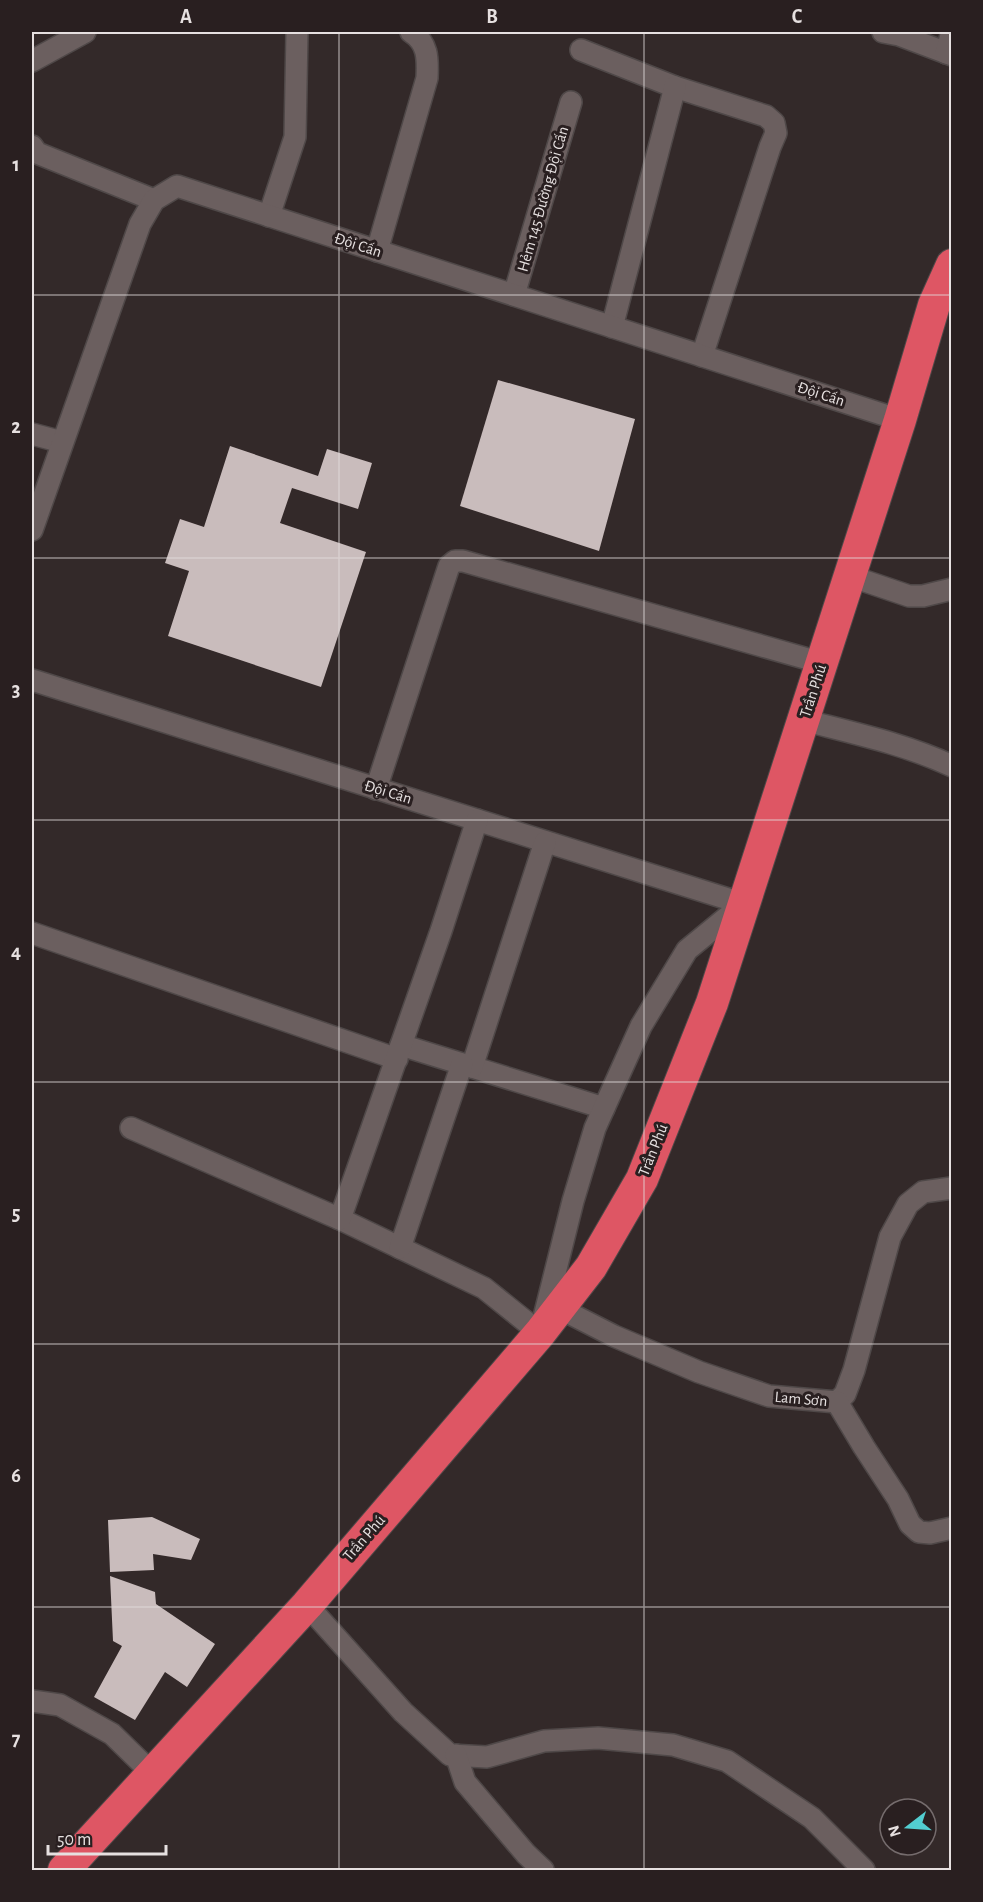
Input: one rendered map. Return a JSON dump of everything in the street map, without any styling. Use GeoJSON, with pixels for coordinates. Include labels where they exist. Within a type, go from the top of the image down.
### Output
{"type":"FeatureCollection","features":[{"type":"Feature","properties":{"kind":"highway","name":"Trần Phú"},"geometry":{"type":"LineString","coordinates":[[70,1863],[307,1605],[540,1333],[591,1267],[642,1179],[712,1002],[900,420],[934,305],[951,265]]}},
{"type":"Feature","properties":{"kind":"highway"},"geometry":{"type":"LineString","coordinates":[[46,1870],[70,1863]]}},
{"type":"Feature","properties":{"kind":"street"},"geometry":{"type":"LineString","coordinates":[[32,61],[85,32]]}},
{"type":"Feature","properties":{"kind":"street"},"geometry":{"type":"LineString","coordinates":[[269,216],[295,137],[297,32]]}},
{"type":"Feature","properties":{"kind":"street"},"geometry":{"type":"LineString","coordinates":[[376,250],[427,78],[428,60],[422,39],[411,32]]}},
{"type":"Feature","properties":{"kind":"street"},"geometry":{"type":"LineString","coordinates":[[883,32],[898,35],[949,54],[951,32]]}},
{"type":"Feature","properties":{"kind":"street"},"geometry":{"type":"LineString","coordinates":[[581,50],[675,87],[766,116],[774,123],[776,133],[702,356]]}},
{"type":"Feature","properties":{"kind":"street"},"geometry":{"type":"LineString","coordinates":[[612,327],[675,87]]}},
{"type":"Feature","properties":{"kind":"street","name":"Hẻm 145 Đường Đội Cấn"},"geometry":{"type":"LineString","coordinates":[[514,295],[571,102]]}},
{"type":"Feature","properties":{"kind":"street"},"geometry":{"type":"LineString","coordinates":[[32,146],[37,153],[154,200],[140,224],[32,530]]}},
{"type":"Feature","properties":{"kind":"street","name":"Đội Cấn"},"geometry":{"type":"LineString","coordinates":[[154,200],[177,186],[900,420]]}},
{"type":"Feature","properties":{"kind":"street"},"geometry":{"type":"LineString","coordinates":[[32,434],[62,442]]}},
{"type":"Feature","properties":{"kind":"street"},"geometry":{"type":"LineString","coordinates":[[376,789],[449,566],[455,561],[463,561],[822,663]]}},
{"type":"Feature","properties":{"kind":"street"},"geometry":{"type":"LineString","coordinates":[[850,576],[909,596],[923,596],[951,590]]}},
{"type":"Feature","properties":{"kind":"street","name":"Đội Cấn"},"geometry":{"type":"LineString","coordinates":[[32,680],[744,904]]}},
{"type":"Feature","properties":{"kind":"street"},"geometry":{"type":"LineString","coordinates":[[803,720],[889,743],[951,766]]}},
{"type":"Feature","properties":{"kind":"street"},"geometry":{"type":"LineString","coordinates":[[340,1219],[477,820]]}},
{"type":"Feature","properties":{"kind":"street"},"geometry":{"type":"LineString","coordinates":[[400,1248],[467,1066],[545,842]]}},
{"type":"Feature","properties":{"kind":"street"},"geometry":{"type":"LineString","coordinates":[[131,1128],[340,1219],[484,1288],[540,1333],[573,1201],[595,1128],[640,1026],[687,950],[744,904]]}},
{"type":"Feature","properties":{"kind":"street"},"geometry":{"type":"LineString","coordinates":[[32,933],[399,1052],[467,1066],[604,1108]]}},
{"type":"Feature","properties":{"kind":"street","name":"Lam Sơn"},"geometry":{"type":"LineString","coordinates":[[559,1308],[614,1336],[699,1372],[769,1396],[837,1402],[845,1394],[854,1370],[890,1237],[908,1204],[923,1192],[951,1188]]}},
{"type":"Feature","properties":{"kind":"street"},"geometry":{"type":"LineString","coordinates":[[837,1402],[898,1499],[910,1524],[919,1532],[930,1533],[951,1528]]}},
{"type":"Feature","properties":{"kind":"street"},"geometry":{"type":"LineString","coordinates":[[307,1605],[403,1712],[450,1755],[487,1757],[544,1741],[598,1737],[673,1745],[727,1761],[812,1818],[864,1870]]}},
{"type":"Feature","properties":{"kind":"street"},"geometry":{"type":"LineString","coordinates":[[32,1701],[60,1705],[112,1734],[152,1773]]}},
{"type":"Feature","properties":{"kind":"street"},"geometry":{"type":"LineString","coordinates":[[456,1755],[465,1782],[518,1846],[543,1870]]}},
{"type":"Feature","properties":{"kind":"building"},"geometry":{"type":"Polygon","coordinates":[[[498,380],[635,419],[599,551],[460,506],[498,380]]]}},
{"type":"Feature","properties":{"kind":"building"},"geometry":{"type":"Polygon","coordinates":[[[230,446],[318,476],[327,449],[372,463],[358,509],[292,488],[280,523],[366,552],[321,687],[168,636],[189,571],[165,563],[180,519],[204,527],[230,446]]]}},
{"type":"Feature","properties":{"kind":"building"},"geometry":{"type":"Polygon","coordinates":[[[152,1517],[200,1539],[191,1560],[153,1554],[154,1570],[110,1572],[108,1520],[152,1517]]]}},
{"type":"Feature","properties":{"kind":"building"},"geometry":{"type":"Polygon","coordinates":[[[110,1576],[155,1592],[156,1604],[215,1644],[187,1687],[165,1672],[135,1720],[94,1697],[122,1646],[113,1641],[110,1576]]]}}]}
